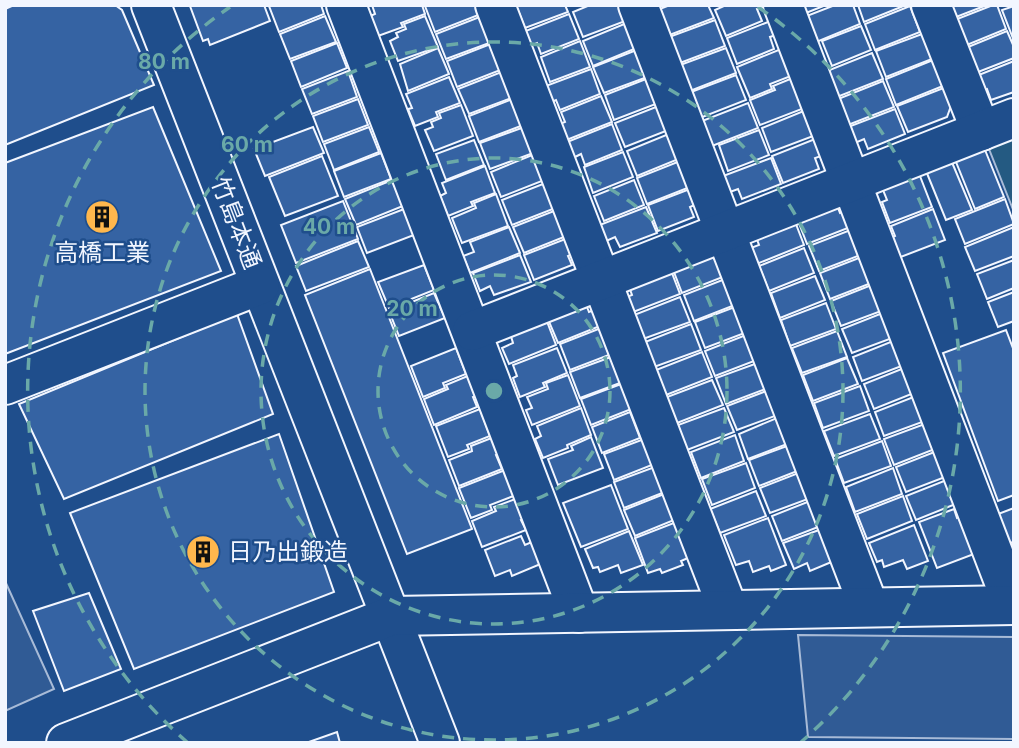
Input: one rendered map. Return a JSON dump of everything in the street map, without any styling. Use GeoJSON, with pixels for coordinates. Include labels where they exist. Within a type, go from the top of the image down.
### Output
{"type":"FeatureCollection","features":[{"type":"Feature","properties":{"kind":"street","name":"竹島本通"},"geometry":{"type":"LineString","coordinates":[[151,5],[440,743]]}},
{"type":"Feature","properties":{"kind":"street"},"geometry":{"type":"LineString","coordinates":[[346,5],[579,612]]}},
{"type":"Feature","properties":{"kind":"street"},"geometry":{"type":"LineString","coordinates":[[495,5],[729,609]]}},
{"type":"Feature","properties":{"kind":"street"},"geometry":{"type":"LineString","coordinates":[[638,5],[869,607]]}},
{"type":"Feature","properties":{"kind":"street"},"geometry":{"type":"LineString","coordinates":[[66,743],[391,616],[1014,605],[783,5]]}},
{"type":"Feature","properties":{"kind":"street"},"geometry":{"type":"LineString","coordinates":[[472,331],[997,125],[930,5]]}},
{"type":"Feature","properties":{"kind":"street"},"geometry":{"type":"LineString","coordinates":[[5,385],[260,285]]}},
{"type":"Feature","properties":{"kind":"shaded area"},"geometry":{"type":"Polygon","coordinates":[[[1014,133],[1014,212],[987,144],[1014,133]]]}},
{"type":"Feature","properties":{"kind":"shaded area"},"geometry":{"type":"Polygon","coordinates":[[[5,581],[54,689],[5,711],[5,581]]]}},
{"type":"Feature","properties":{"kind":"shaded area"},"geometry":{"type":"Polygon","coordinates":[[[798,635],[1014,637],[1014,739],[808,737],[798,635]]]}},
{"type":"Feature","properties":{"kind":"building"},"geometry":{"type":"Polygon","coordinates":[[[14,5],[115,5],[122,10],[154,85],[5,145],[5,9],[14,5]]]}},
{"type":"Feature","properties":{"kind":"building"},"geometry":{"type":"Polygon","coordinates":[[[264,5],[270,21],[210,45],[208,39],[203,41],[190,6],[264,5]]]}},
{"type":"Feature","properties":{"kind":"building"},"geometry":{"type":"Polygon","coordinates":[[[321,5],[324,14],[279,32],[269,6],[321,5]]]}},
{"type":"Feature","properties":{"kind":"building"},"geometry":{"type":"Polygon","coordinates":[[[372,5],[422,5],[425,14],[401,23],[403,27],[378,36],[370,16],[375,14],[372,5]]]}},
{"type":"Feature","properties":{"kind":"building"},"geometry":{"type":"Polygon","coordinates":[[[478,5],[481,14],[435,32],[425,6],[478,5]]]}},
{"type":"Feature","properties":{"kind":"building"},"geometry":{"type":"Polygon","coordinates":[[[516,5],[565,5],[568,12],[525,28],[516,5]]]}},
{"type":"Feature","properties":{"kind":"building"},"geometry":{"type":"Polygon","coordinates":[[[590,5],[622,5],[628,20],[583,37],[573,12],[590,5]]]}},
{"type":"Feature","properties":{"kind":"building"},"geometry":{"type":"Polygon","coordinates":[[[670,5],[708,5],[714,18],[667,36],[657,10],[670,5]]]}},
{"type":"Feature","properties":{"kind":"building"},"geometry":{"type":"Polygon","coordinates":[[[726,5],[767,5],[757,9],[762,21],[726,36],[715,10],[726,5]]]}},
{"type":"Feature","properties":{"kind":"building"},"geometry":{"type":"Polygon","coordinates":[[[803,5],[826,5],[806,13],[803,5]]]}},
{"type":"Feature","properties":{"kind":"building"},"geometry":{"type":"Polygon","coordinates":[[[835,5],[853,5],[860,24],[814,43],[804,17],[835,5]]]}},
{"type":"Feature","properties":{"kind":"building"},"geometry":{"type":"Polygon","coordinates":[[[858,5],[906,5],[864,22],[858,5]]]}},
{"type":"Feature","properties":{"kind":"building"},"geometry":{"type":"Polygon","coordinates":[[[946,5],[987,5],[951,19],[946,5]]]}},
{"type":"Feature","properties":{"kind":"building"},"geometry":{"type":"Polygon","coordinates":[[[997,5],[1006,29],[962,47],[952,21],[997,5]]]}},
{"type":"Feature","properties":{"kind":"building"},"geometry":{"type":"Polygon","coordinates":[[[910,6],[920,32],[875,50],[865,24],[910,6]]]}},
{"type":"Feature","properties":{"kind":"building"},"geometry":{"type":"Polygon","coordinates":[[[1014,6],[1014,41],[1002,10],[1014,6]]]}},
{"type":"Feature","properties":{"kind":"building"},"geometry":{"type":"Polygon","coordinates":[[[569,14],[579,39],[541,54],[537,43],[528,47],[523,32],[569,14]]]}},
{"type":"Feature","properties":{"kind":"building"},"geometry":{"type":"Polygon","coordinates":[[[325,16],[336,42],[290,59],[280,34],[325,16]]]}},
{"type":"Feature","properties":{"kind":"building"},"geometry":{"type":"Polygon","coordinates":[[[425,16],[438,47],[398,61],[390,41],[398,37],[396,33],[406,29],[404,24],[425,16]]]}},
{"type":"Feature","properties":{"kind":"building"},"geometry":{"type":"Polygon","coordinates":[[[482,16],[492,42],[446,59],[436,34],[482,16]]]}},
{"type":"Feature","properties":{"kind":"building"},"geometry":{"type":"Polygon","coordinates":[[[715,20],[725,46],[680,63],[669,37],[715,20]]]}},
{"type":"Feature","properties":{"kind":"building"},"geometry":{"type":"Polygon","coordinates":[[[773,20],[779,34],[770,37],[774,49],[737,64],[727,38],[773,20]]]}},
{"type":"Feature","properties":{"kind":"building"},"geometry":{"type":"Polygon","coordinates":[[[629,22],[639,47],[593,66],[583,41],[629,22]]]}},
{"type":"Feature","properties":{"kind":"building"},"geometry":{"type":"Polygon","coordinates":[[[861,26],[871,50],[832,66],[822,41],[861,26]]]}},
{"type":"Feature","properties":{"kind":"building"},"geometry":{"type":"Polygon","coordinates":[[[1007,31],[1014,47],[1014,58],[973,74],[963,49],[1007,31]]]}},
{"type":"Feature","properties":{"kind":"building"},"geometry":{"type":"Polygon","coordinates":[[[922,34],[932,59],[886,77],[876,51],[922,34]]]}},
{"type":"Feature","properties":{"kind":"building"},"geometry":{"type":"Polygon","coordinates":[[[580,41],[590,67],[550,82],[541,57],[580,41]]]}},
{"type":"Feature","properties":{"kind":"building"},"geometry":{"type":"Polygon","coordinates":[[[337,43],[347,68],[301,87],[291,61],[337,43]]]}},
{"type":"Feature","properties":{"kind":"building"},"geometry":{"type":"Polygon","coordinates":[[[493,43],[503,69],[457,87],[447,61],[493,43]]]}},
{"type":"Feature","properties":{"kind":"building"},"geometry":{"type":"Polygon","coordinates":[[[438,48],[449,74],[408,91],[400,64],[438,48]]]}},
{"type":"Feature","properties":{"kind":"building"},"geometry":{"type":"Polygon","coordinates":[[[726,48],[736,73],[690,91],[680,65],[726,48]]]}},
{"type":"Feature","properties":{"kind":"building"},"geometry":{"type":"Polygon","coordinates":[[[639,49],[650,76],[604,93],[593,67],[639,49]]]}},
{"type":"Feature","properties":{"kind":"building"},"geometry":{"type":"Polygon","coordinates":[[[781,49],[791,76],[770,84],[772,89],[750,98],[737,67],[781,49]]]}},
{"type":"Feature","properties":{"kind":"building"},"geometry":{"type":"Polygon","coordinates":[[[872,53],[883,79],[837,97],[827,71],[872,53]]]}},
{"type":"Feature","properties":{"kind":"building"},"geometry":{"type":"Polygon","coordinates":[[[933,60],[943,86],[896,105],[886,79],[933,60]]]}},
{"type":"Feature","properties":{"kind":"building"},"geometry":{"type":"Polygon","coordinates":[[[1014,61],[1014,92],[991,100],[987,89],[977,93],[971,78],[1014,61]]]}},
{"type":"Feature","properties":{"kind":"building"},"geometry":{"type":"Polygon","coordinates":[[[591,69],[600,94],[560,110],[556,100],[549,103],[543,87],[591,69]]]}},
{"type":"Feature","properties":{"kind":"building"},"geometry":{"type":"Polygon","coordinates":[[[348,71],[357,97],[312,114],[302,89],[348,71]]]}},
{"type":"Feature","properties":{"kind":"building"},"geometry":{"type":"Polygon","coordinates":[[[504,71],[514,97],[469,114],[458,89],[504,71]]]}},
{"type":"Feature","properties":{"kind":"building"},"geometry":{"type":"Polygon","coordinates":[[[736,75],[746,100],[700,118],[691,92],[736,75]]]}},
{"type":"Feature","properties":{"kind":"building"},"geometry":{"type":"Polygon","coordinates":[[[449,77],[460,103],[436,112],[438,117],[415,126],[408,109],[412,108],[406,94],[449,77]]]}},
{"type":"Feature","properties":{"kind":"building"},"geometry":{"type":"Polygon","coordinates":[[[651,77],[661,102],[614,120],[605,95],[651,77]]]}},
{"type":"Feature","properties":{"kind":"building"},"geometry":{"type":"Polygon","coordinates":[[[795,77],[807,107],[760,125],[750,100],[775,90],[773,86],[795,77]]]}},
{"type":"Feature","properties":{"kind":"building"},"geometry":{"type":"Polygon","coordinates":[[[883,81],[894,107],[848,125],[838,99],[883,81]]]}},
{"type":"Feature","properties":{"kind":"building"},"geometry":{"type":"Polygon","coordinates":[[[946,87],[952,103],[947,117],[908,132],[897,106],[946,87]]]}},
{"type":"Feature","properties":{"kind":"building"},"geometry":{"type":"Polygon","coordinates":[[[601,96],[612,122],[564,141],[557,125],[565,122],[561,112],[601,96]]]}},
{"type":"Feature","properties":{"kind":"building"},"geometry":{"type":"Polygon","coordinates":[[[515,98],[526,124],[479,142],[469,116],[515,98]]]}},
{"type":"Feature","properties":{"kind":"building"},"geometry":{"type":"Polygon","coordinates":[[[358,99],[368,125],[323,142],[313,116],[358,99]]]}},
{"type":"Feature","properties":{"kind":"building"},"geometry":{"type":"Polygon","coordinates":[[[748,103],[758,128],[712,146],[702,121],[748,103]]]}},
{"type":"Feature","properties":{"kind":"building"},"geometry":{"type":"Polygon","coordinates":[[[461,105],[473,136],[434,151],[425,130],[433,127],[431,122],[441,118],[439,113],[461,105]]]}},
{"type":"Feature","properties":{"kind":"building"},"geometry":{"type":"Polygon","coordinates":[[[661,105],[671,129],[625,147],[615,123],[661,105]]]}},
{"type":"Feature","properties":{"kind":"building","name":"高橋工業"},"geometry":{"type":"Polygon","coordinates":[[[153,107],[221,271],[5,354],[5,163],[153,107]]]}},
{"type":"Feature","properties":{"kind":"building"},"geometry":{"type":"Polygon","coordinates":[[[895,109],[905,134],[868,149],[864,139],[855,143],[848,127],[895,109]]]}},
{"type":"Feature","properties":{"kind":"building"},"geometry":{"type":"Polygon","coordinates":[[[806,110],[816,135],[771,152],[762,128],[806,110]]]}},
{"type":"Feature","properties":{"kind":"building"},"geometry":{"type":"Polygon","coordinates":[[[612,124],[622,150],[585,165],[581,154],[573,158],[567,142],[612,124]]]}},
{"type":"Feature","properties":{"kind":"building"},"geometry":{"type":"Polygon","coordinates":[[[527,126],[536,152],[490,169],[480,143],[527,126]]]}},
{"type":"Feature","properties":{"kind":"building"},"geometry":{"type":"Polygon","coordinates":[[[313,127],[324,153],[265,176],[254,149],[313,127]]]}},
{"type":"Feature","properties":{"kind":"building"},"geometry":{"type":"Polygon","coordinates":[[[369,127],[379,152],[334,170],[324,144],[369,127]]]}},
{"type":"Feature","properties":{"kind":"building"},"geometry":{"type":"Polygon","coordinates":[[[759,130],[769,155],[728,171],[719,145],[759,130]]]}},
{"type":"Feature","properties":{"kind":"building"},"geometry":{"type":"Polygon","coordinates":[[[671,133],[681,158],[637,176],[627,151],[671,133]]]}},
{"type":"Feature","properties":{"kind":"building"},"geometry":{"type":"Polygon","coordinates":[[[820,137],[827,154],[815,158],[819,169],[783,183],[772,156],[820,137]]]}},
{"type":"Feature","properties":{"kind":"building"},"geometry":{"type":"Polygon","coordinates":[[[474,140],[484,165],[446,180],[436,154],[474,140]]]}},
{"type":"Feature","properties":{"kind":"building"},"geometry":{"type":"Polygon","coordinates":[[[983,145],[1004,197],[975,209],[954,157],[983,145]]]}},
{"type":"Feature","properties":{"kind":"building"},"geometry":{"type":"Polygon","coordinates":[[[623,152],[633,177],[593,193],[584,167],[623,152]]]}},
{"type":"Feature","properties":{"kind":"building"},"geometry":{"type":"Polygon","coordinates":[[[381,153],[391,179],[344,197],[334,171],[381,153]]]}},
{"type":"Feature","properties":{"kind":"building"},"geometry":{"type":"Polygon","coordinates":[[[537,153],[547,179],[501,197],[491,172],[537,153]]]}},
{"type":"Feature","properties":{"kind":"building"},"geometry":{"type":"Polygon","coordinates":[[[322,156],[338,196],[285,216],[269,177],[322,156]]]}},
{"type":"Feature","properties":{"kind":"building"},"geometry":{"type":"Polygon","coordinates":[[[771,158],[781,184],[742,199],[738,189],[730,192],[723,176],[771,158]]]}},
{"type":"Feature","properties":{"kind":"building"},"geometry":{"type":"Polygon","coordinates":[[[951,160],[972,210],[946,220],[926,171],[951,160]]]}},
{"type":"Feature","properties":{"kind":"building"},"geometry":{"type":"Polygon","coordinates":[[[680,161],[690,187],[647,204],[637,178],[680,161]]]}},
{"type":"Feature","properties":{"kind":"building"},"geometry":{"type":"Polygon","coordinates":[[[485,166],[495,193],[471,202],[473,206],[448,216],[440,196],[446,193],[442,183],[485,166]]]}},
{"type":"Feature","properties":{"kind":"building"},"geometry":{"type":"Polygon","coordinates":[[[918,171],[932,207],[890,223],[882,202],[887,200],[881,185],[918,171]]]}},
{"type":"Feature","properties":{"kind":"building"},"geometry":{"type":"Polygon","coordinates":[[[392,180],[403,206],[356,225],[345,199],[392,180]]]}},
{"type":"Feature","properties":{"kind":"building"},"geometry":{"type":"Polygon","coordinates":[[[634,180],[644,205],[604,221],[594,196],[634,180]]]}},
{"type":"Feature","properties":{"kind":"building"},"geometry":{"type":"Polygon","coordinates":[[[548,182],[558,207],[512,225],[502,200],[548,182]]]}},
{"type":"Feature","properties":{"kind":"building"},"geometry":{"type":"Polygon","coordinates":[[[695,187],[701,202],[690,207],[694,217],[658,231],[648,205],[695,187]]]}},
{"type":"Feature","properties":{"kind":"building"},"geometry":{"type":"Polygon","coordinates":[[[496,194],[508,226],[462,243],[452,218],[476,208],[474,203],[496,194]]]}},
{"type":"Feature","properties":{"kind":"building"},"geometry":{"type":"Polygon","coordinates":[[[1005,199],[1014,224],[965,244],[955,219],[1005,199]]]}},
{"type":"Feature","properties":{"kind":"building"},"geometry":{"type":"Polygon","coordinates":[[[343,201],[358,239],[296,263],[281,225],[343,201]]]}},
{"type":"Feature","properties":{"kind":"building"},"geometry":{"type":"Polygon","coordinates":[[[836,203],[840,213],[847,210],[853,226],[807,244],[797,218],[836,203]]]}},
{"type":"Feature","properties":{"kind":"building"},"geometry":{"type":"Polygon","coordinates":[[[646,207],[657,233],[620,247],[615,237],[604,242],[597,226],[646,207]]]}},
{"type":"Feature","properties":{"kind":"building"},"geometry":{"type":"Polygon","coordinates":[[[404,209],[414,235],[367,253],[357,227],[404,209]]]}},
{"type":"Feature","properties":{"kind":"building"},"geometry":{"type":"Polygon","coordinates":[[[559,209],[569,235],[524,253],[513,227],[559,209]]]}},
{"type":"Feature","properties":{"kind":"building"},"geometry":{"type":"Polygon","coordinates":[[[933,209],[945,240],[898,258],[890,238],[895,236],[891,226],[933,209]]]}},
{"type":"Feature","properties":{"kind":"building"},"geometry":{"type":"Polygon","coordinates":[[[794,219],[804,245],[754,265],[748,249],[759,245],[755,234],[794,219]]]}},
{"type":"Feature","properties":{"kind":"building"},"geometry":{"type":"Polygon","coordinates":[[[509,227],[520,253],[470,273],[463,256],[474,252],[470,242],[509,227]]]}},
{"type":"Feature","properties":{"kind":"building"},"geometry":{"type":"Polygon","coordinates":[[[1014,227],[1014,256],[975,271],[965,247],[1014,227]]]}},
{"type":"Feature","properties":{"kind":"building"},"geometry":{"type":"Polygon","coordinates":[[[853,229],[863,254],[819,271],[809,246],[853,229]]]}},
{"type":"Feature","properties":{"kind":"building"},"geometry":{"type":"Polygon","coordinates":[[[573,236],[579,251],[568,256],[572,265],[534,280],[524,255],[573,236]]]}},
{"type":"Feature","properties":{"kind":"building"},"geometry":{"type":"Polygon","coordinates":[[[358,241],[369,267],[306,291],[296,266],[358,241]]]}},
{"type":"Feature","properties":{"kind":"building"},"geometry":{"type":"Polygon","coordinates":[[[804,248],[814,273],[769,291],[759,266],[804,248]]]}},
{"type":"Feature","properties":{"kind":"building"},"geometry":{"type":"Polygon","coordinates":[[[711,251],[716,262],[726,258],[733,273],[682,293],[672,267],[711,251]]]}},
{"type":"Feature","properties":{"kind":"building"},"geometry":{"type":"Polygon","coordinates":[[[520,255],[531,282],[494,295],[490,286],[480,291],[473,273],[520,255]]]}},
{"type":"Feature","properties":{"kind":"building"},"geometry":{"type":"Polygon","coordinates":[[[864,256],[874,282],[830,299],[820,273],[864,256]]]}},
{"type":"Feature","properties":{"kind":"building"},"geometry":{"type":"Polygon","coordinates":[[[1014,260],[1014,288],[987,299],[977,274],[1014,260]]]}},
{"type":"Feature","properties":{"kind":"building"},"geometry":{"type":"Polygon","coordinates":[[[424,265],[434,290],[389,308],[378,282],[424,265]]]}},
{"type":"Feature","properties":{"kind":"building"},"geometry":{"type":"Polygon","coordinates":[[[670,268],[680,294],[628,314],[622,299],[632,295],[628,284],[670,268]]]}},
{"type":"Feature","properties":{"kind":"building"},"geometry":{"type":"Polygon","coordinates":[[[370,269],[472,529],[407,554],[305,295],[370,269]]]}},
{"type":"Feature","properties":{"kind":"building"},"geometry":{"type":"Polygon","coordinates":[[[815,276],[825,300],[780,318],[771,293],[815,276]]]}},
{"type":"Feature","properties":{"kind":"building"},"geometry":{"type":"Polygon","coordinates":[[[730,277],[740,303],[694,321],[684,295],[730,277]]]}},
{"type":"Feature","properties":{"kind":"building"},"geometry":{"type":"Polygon","coordinates":[[[874,284],[884,310],[841,326],[831,301],[874,284]]]}},
{"type":"Feature","properties":{"kind":"building"},"geometry":{"type":"Polygon","coordinates":[[[1014,292],[1014,321],[998,327],[988,302],[1014,292]]]}},
{"type":"Feature","properties":{"kind":"building"},"geometry":{"type":"Polygon","coordinates":[[[434,293],[445,318],[399,336],[389,311],[434,293]]]}},
{"type":"Feature","properties":{"kind":"building"},"geometry":{"type":"Polygon","coordinates":[[[680,297],[690,322],[643,339],[634,315],[680,297]]]}},
{"type":"Feature","properties":{"kind":"building"},"geometry":{"type":"Polygon","coordinates":[[[585,302],[589,312],[599,308],[605,324],[558,343],[547,317],[585,302]]]}},
{"type":"Feature","properties":{"kind":"building"},"geometry":{"type":"Polygon","coordinates":[[[826,303],[836,329],[790,346],[781,320],[826,303]]]}},
{"type":"Feature","properties":{"kind":"building"},"geometry":{"type":"Polygon","coordinates":[[[740,305],[750,331],[705,348],[695,322],[740,305]]]}},
{"type":"Feature","properties":{"kind":"building"},"geometry":{"type":"Polygon","coordinates":[[[885,312],[895,337],[852,353],[842,329],[885,312]]]}},
{"type":"Feature","properties":{"kind":"building"},"geometry":{"type":"Polygon","coordinates":[[[237,314],[273,414],[64,499],[19,404],[237,314]]]}},
{"type":"Feature","properties":{"kind":"building"},"geometry":{"type":"Polygon","coordinates":[[[546,319],[556,345],[509,364],[502,348],[513,343],[510,333],[546,319]]]}},
{"type":"Feature","properties":{"kind":"building"},"geometry":{"type":"Polygon","coordinates":[[[691,324],[701,350],[654,367],[645,342],[691,324]]]}},
{"type":"Feature","properties":{"kind":"building"},"geometry":{"type":"Polygon","coordinates":[[[606,326],[612,341],[605,344],[609,355],[570,370],[560,344],[606,326]]]}},
{"type":"Feature","properties":{"kind":"building"},"geometry":{"type":"Polygon","coordinates":[[[1006,330],[1014,351],[1014,495],[998,501],[943,353],[1006,330]]]}},
{"type":"Feature","properties":{"kind":"building"},"geometry":{"type":"Polygon","coordinates":[[[837,331],[847,357],[802,373],[792,348],[837,331]]]}},
{"type":"Feature","properties":{"kind":"building"},"geometry":{"type":"Polygon","coordinates":[[[751,333],[762,358],[715,376],[705,351],[751,333]]]}},
{"type":"Feature","properties":{"kind":"building"},"geometry":{"type":"Polygon","coordinates":[[[898,339],[907,364],[862,381],[853,357],[898,339]]]}},
{"type":"Feature","properties":{"kind":"building"},"geometry":{"type":"Polygon","coordinates":[[[456,348],[466,374],[443,383],[445,388],[423,397],[411,366],[456,348]]]}},
{"type":"Feature","properties":{"kind":"building"},"geometry":{"type":"Polygon","coordinates":[[[557,348],[567,373],[543,383],[545,387],[520,397],[513,378],[517,376],[513,365],[557,348]]]}},
{"type":"Feature","properties":{"kind":"building"},"geometry":{"type":"Polygon","coordinates":[[[702,352],[712,377],[666,395],[656,370],[702,352]]]}},
{"type":"Feature","properties":{"kind":"building"},"geometry":{"type":"Polygon","coordinates":[[[611,357],[628,380],[580,398],[570,372],[611,357]]]}},
{"type":"Feature","properties":{"kind":"building"},"geometry":{"type":"Polygon","coordinates":[[[847,358],[858,384],[813,401],[803,375],[847,358]]]}},
{"type":"Feature","properties":{"kind":"building"},"geometry":{"type":"Polygon","coordinates":[[[763,361],[773,386],[726,404],[716,378],[763,361]]]}},
{"type":"Feature","properties":{"kind":"building"},"geometry":{"type":"Polygon","coordinates":[[[909,366],[919,391],[874,409],[864,384],[909,366]]]}},
{"type":"Feature","properties":{"kind":"building"},"geometry":{"type":"Polygon","coordinates":[[[470,375],[478,395],[473,397],[477,407],[434,425],[424,399],[448,389],[446,385],[470,375]]]}},
{"type":"Feature","properties":{"kind":"building"},"geometry":{"type":"Polygon","coordinates":[[[568,375],[580,406],[532,425],[526,410],[532,408],[527,397],[548,389],[546,383],[568,375]]]}},
{"type":"Feature","properties":{"kind":"building"},"geometry":{"type":"Polygon","coordinates":[[[712,380],[723,405],[677,423],[667,397],[712,380]]]}},
{"type":"Feature","properties":{"kind":"building"},"geometry":{"type":"Polygon","coordinates":[[[629,381],[639,406],[591,425],[581,399],[629,381]]]}},
{"type":"Feature","properties":{"kind":"building"},"geometry":{"type":"Polygon","coordinates":[[[860,386],[869,411],[823,428],[814,403],[860,386]]]}},
{"type":"Feature","properties":{"kind":"building"},"geometry":{"type":"Polygon","coordinates":[[[774,388],[783,413],[737,430],[727,406],[774,388]]]}},
{"type":"Feature","properties":{"kind":"building"},"geometry":{"type":"Polygon","coordinates":[[[916,396],[925,421],[884,436],[875,412],[916,396]]]}},
{"type":"Feature","properties":{"kind":"building"},"geometry":{"type":"Polygon","coordinates":[[[581,408],[591,435],[543,458],[535,439],[541,436],[537,426],[581,408]]]}},
{"type":"Feature","properties":{"kind":"building"},"geometry":{"type":"Polygon","coordinates":[[[724,408],[734,432],[687,450],[678,425],[724,408]]]}},
{"type":"Feature","properties":{"kind":"building"},"geometry":{"type":"Polygon","coordinates":[[[480,409],[490,436],[467,445],[469,449],[448,457],[436,426],[480,409]]]}},
{"type":"Feature","properties":{"kind":"building"},"geometry":{"type":"Polygon","coordinates":[[[630,412],[640,438],[602,453],[592,427],[630,412]]]}},
{"type":"Feature","properties":{"kind":"building"},"geometry":{"type":"Polygon","coordinates":[[[870,414],[880,439],[834,456],[824,431],[870,414]]]}},
{"type":"Feature","properties":{"kind":"building"},"geometry":{"type":"Polygon","coordinates":[[[784,415],[795,441],[748,459],[739,434],[784,415]]]}},
{"type":"Feature","properties":{"kind":"building"},"geometry":{"type":"Polygon","coordinates":[[[930,422],[940,447],[894,465],[884,439],[930,422]]]}},
{"type":"Feature","properties":{"kind":"building","name":"日乃出鍛造"},"geometry":{"type":"Polygon","coordinates":[[[279,434],[334,592],[134,669],[70,513],[279,434]]]}},
{"type":"Feature","properties":{"kind":"building"},"geometry":{"type":"Polygon","coordinates":[[[735,435],[744,461],[701,478],[691,452],[735,435]]]}},
{"type":"Feature","properties":{"kind":"building"},"geometry":{"type":"Polygon","coordinates":[[[652,436],[662,461],[614,480],[604,454],[652,436]]]}},
{"type":"Feature","properties":{"kind":"building"},"geometry":{"type":"Polygon","coordinates":[[[494,437],[500,453],[496,455],[502,469],[459,486],[449,460],[472,451],[471,446],[494,437]]]}},
{"type":"Feature","properties":{"kind":"building"},"geometry":{"type":"Polygon","coordinates":[[[591,437],[603,468],[558,485],[548,459],[573,450],[571,446],[591,437]]]}},
{"type":"Feature","properties":{"kind":"building"},"geometry":{"type":"Polygon","coordinates":[[[882,441],[891,466],[844,483],[835,459],[882,441]]]}},
{"type":"Feature","properties":{"kind":"building"},"geometry":{"type":"Polygon","coordinates":[[[795,443],[805,468],[759,486],[749,460],[795,443]]]}},
{"type":"Feature","properties":{"kind":"building"},"geometry":{"type":"Polygon","coordinates":[[[942,449],[953,474],[906,492],[896,467],[942,449]]]}},
{"type":"Feature","properties":{"kind":"building"},"geometry":{"type":"Polygon","coordinates":[[[746,463],[755,488],[712,505],[702,479],[746,463]]]}},
{"type":"Feature","properties":{"kind":"building"},"geometry":{"type":"Polygon","coordinates":[[[660,465],[670,490],[624,508],[614,482],[660,465]]]}},
{"type":"Feature","properties":{"kind":"building"},"geometry":{"type":"Polygon","coordinates":[[[893,468],[902,494],[855,512],[846,487],[893,468]]]}},
{"type":"Feature","properties":{"kind":"building"},"geometry":{"type":"Polygon","coordinates":[[[505,470],[516,495],[490,505],[492,510],[471,518],[459,488],[505,470]]]}},
{"type":"Feature","properties":{"kind":"building"},"geometry":{"type":"Polygon","coordinates":[[[806,470],[816,496],[770,513],[760,488],[806,470]]]}},
{"type":"Feature","properties":{"kind":"building"},"geometry":{"type":"Polygon","coordinates":[[[949,479],[958,503],[916,520],[906,496],[949,479]]]}},
{"type":"Feature","properties":{"kind":"building"},"geometry":{"type":"Polygon","coordinates":[[[611,485],[628,529],[581,547],[563,503],[611,485]]]}},
{"type":"Feature","properties":{"kind":"building"},"geometry":{"type":"Polygon","coordinates":[[[756,491],[766,516],[720,533],[710,509],[756,491]]]}},
{"type":"Feature","properties":{"kind":"building"},"geometry":{"type":"Polygon","coordinates":[[[669,492],[679,518],[635,536],[624,510],[669,492]]]}},
{"type":"Feature","properties":{"kind":"building"},"geometry":{"type":"Polygon","coordinates":[[[903,496],[912,521],[867,539],[857,514],[903,496]]]}},
{"type":"Feature","properties":{"kind":"building"},"geometry":{"type":"Polygon","coordinates":[[[518,498],[526,518],[521,520],[526,530],[482,547],[472,521],[496,511],[494,507],[518,498]]]}},
{"type":"Feature","properties":{"kind":"building"},"geometry":{"type":"Polygon","coordinates":[[[815,499],[826,524],[782,541],[772,516],[815,499]]]}},
{"type":"Feature","properties":{"kind":"building"},"geometry":{"type":"Polygon","coordinates":[[[1014,508],[1014,542],[1009,543],[998,514],[1014,508]]]}},
{"type":"Feature","properties":{"kind":"building"},"geometry":{"type":"Polygon","coordinates":[[[954,509],[957,518],[967,514],[982,551],[937,568],[919,522],[954,509]]]}},
{"type":"Feature","properties":{"kind":"building"},"geometry":{"type":"Polygon","coordinates":[[[768,518],[786,565],[771,571],[769,566],[753,572],[749,561],[736,565],[724,535],[768,518]]]}},
{"type":"Feature","properties":{"kind":"building"},"geometry":{"type":"Polygon","coordinates":[[[684,519],[697,554],[681,561],[683,565],[662,573],[660,569],[648,573],[635,538],[684,519]]]}},
{"type":"Feature","properties":{"kind":"building"},"geometry":{"type":"Polygon","coordinates":[[[914,525],[928,561],[907,569],[903,560],[884,567],[882,560],[877,562],[869,543],[914,525]]]}},
{"type":"Feature","properties":{"kind":"building"},"geometry":{"type":"Polygon","coordinates":[[[819,530],[841,558],[810,571],[807,563],[794,569],[783,543],[819,530]]]}},
{"type":"Feature","properties":{"kind":"building"},"geometry":{"type":"Polygon","coordinates":[[[629,531],[643,565],[621,573],[618,565],[600,572],[598,567],[593,568],[585,549],[629,531]]]}},
{"type":"Feature","properties":{"kind":"building"},"geometry":{"type":"Polygon","coordinates":[[[521,536],[525,545],[534,541],[543,563],[512,576],[510,570],[495,576],[485,550],[521,536]]]}},
{"type":"Feature","properties":{"kind":"building"},"geometry":{"type":"Polygon","coordinates":[[[89,593],[121,669],[64,691],[33,611],[89,593]]]}},
{"type":"Feature","properties":{"kind":"building"},"geometry":{"type":"Polygon","coordinates":[[[337,732],[340,743],[306,743],[337,732]]]}},
{"type":"Feature","properties":{"kind":"place","name":"高橋工業"},"geometry":{"type":"Point","coordinates":[102,217]}},
{"type":"Feature","properties":{"kind":"place","name":"日乃出鍛造"},"geometry":{"type":"Point","coordinates":[203,552]}}]}
